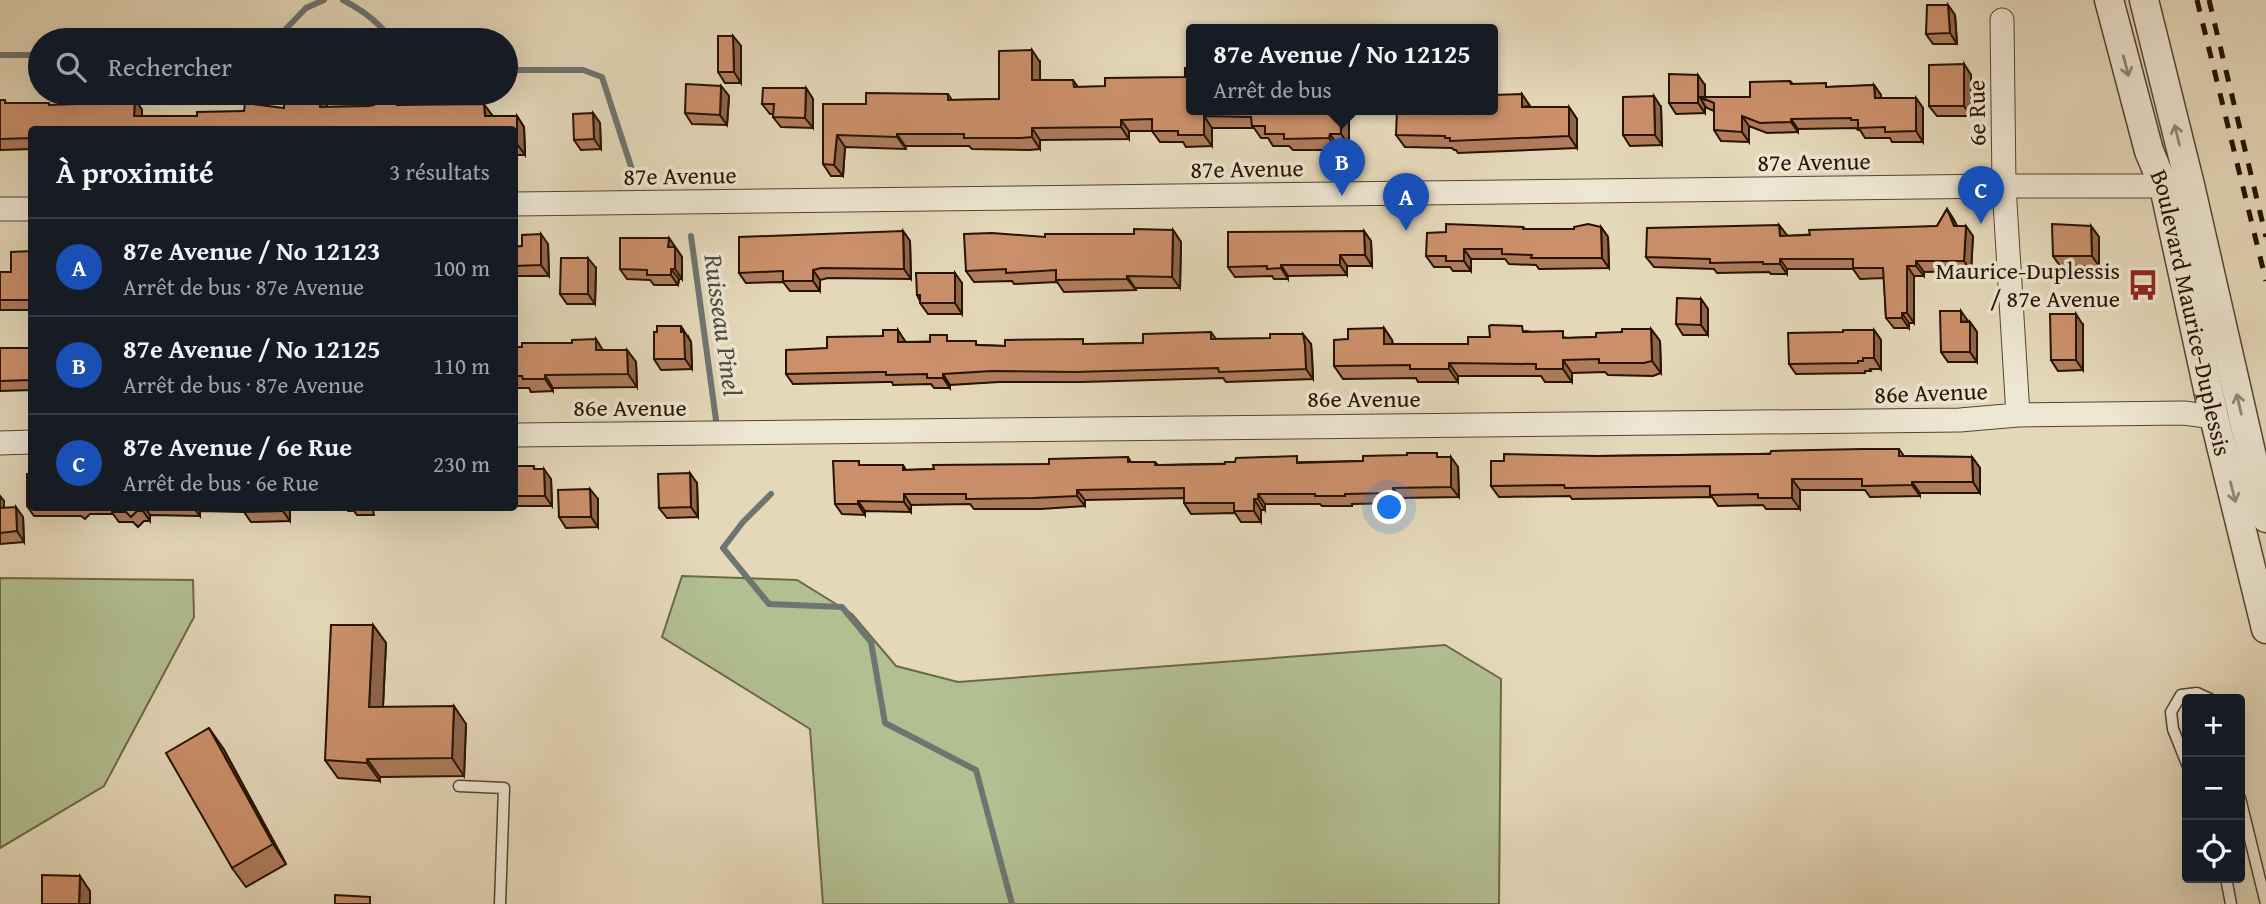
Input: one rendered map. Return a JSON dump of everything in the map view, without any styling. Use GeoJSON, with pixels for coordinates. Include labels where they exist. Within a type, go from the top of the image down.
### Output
{"type":"FeatureCollection","features":[{"type":"Feature","properties":{"kind":"street","name":"Boulevard Maurice-Duplessis"},"geometry":{"type":"LineString","coordinates":[[2109,0],[2149,151],[2193,206],[2266,518]]}},
{"type":"Feature","properties":{"kind":"street","name":"Boulevard Maurice-Duplessis"},"geometry":{"type":"LineString","coordinates":[[2144,0],[2214,417],[2266,629]]}},
{"type":"Feature","properties":{"kind":"street","name":"6e Rue"},"geometry":{"type":"LineString","coordinates":[[2002,20],[2004,186],[2018,415]]}},
{"type":"Feature","properties":{"kind":"street","name":"87e Avenue"},"geometry":{"type":"LineString","coordinates":[[518,204],[2177,186]]}},
{"type":"Feature","properties":{"kind":"street"},"geometry":{"type":"LineString","coordinates":[[0,209],[28,209]]}},
{"type":"Feature","properties":{"kind":"street","name":"86e Avenue"},"geometry":{"type":"LineString","coordinates":[[518,435],[1960,421],[2018,415],[2184,413],[2214,417]]}},
{"type":"Feature","properties":{"kind":"street"},"geometry":{"type":"LineString","coordinates":[[0,443],[28,442]]}},
{"type":"Feature","properties":{"kind":"lane"},"geometry":{"type":"LineString","coordinates":[[2182,695],[2171,712],[2173,729],[2182,752]]}},
{"type":"Feature","properties":{"kind":"lane"},"geometry":{"type":"LineString","coordinates":[[459,786],[504,788],[500,904]]}},
{"type":"Feature","properties":{"kind":"lane"},"geometry":{"type":"LineString","coordinates":[[2245,819],[2266,904]]}},
{"type":"Feature","properties":{"kind":"lane"},"geometry":{"type":"LineString","coordinates":[[2227,883],[2231,904]]}},
{"type":"Feature","properties":{"kind":"green space"},"geometry":{"type":"Polygon","coordinates":[[[682,576],[797,580],[852,614],[896,666],[958,682],[1445,645],[1501,679],[1499,904],[823,904],[810,729],[662,637],[682,576]]]}},
{"type":"Feature","properties":{"kind":"green space"},"geometry":{"type":"Polygon","coordinates":[[[0,578],[193,580],[194,617],[104,786],[0,848],[0,578]]]}},
{"type":"Feature","properties":{"kind":"building"},"geometry":{"type":"Polygon","coordinates":[[[1927,5],[1948,5],[1950,33],[1926,34],[1927,5]]]}},
{"type":"Feature","properties":{"kind":"building"},"geometry":{"type":"Polygon","coordinates":[[[718,36],[733,36],[734,72],[718,72],[718,36]]]}},
{"type":"Feature","properties":{"kind":"building"},"geometry":{"type":"Polygon","coordinates":[[[1032,50],[1032,80],[1073,80],[1074,87],[1105,86],[1105,78],[1185,77],[1186,68],[1186,115],[1340,115],[1341,134],[1330,134],[1329,138],[1284,139],[1284,134],[1265,134],[1265,126],[1252,126],[1251,117],[1204,116],[1204,135],[1152,131],[1152,119],[1121,120],[1121,127],[1032,128],[1032,137],[1021,138],[964,138],[964,134],[897,134],[897,137],[837,135],[834,165],[823,164],[823,104],[866,104],[866,93],[948,94],[948,100],[999,99],[999,51],[1032,50]]]}},
{"type":"Feature","properties":{"kind":"building"},"geometry":{"type":"Polygon","coordinates":[[[1964,64],[1964,106],[1929,106],[1929,65],[1964,64]]]}},
{"type":"Feature","properties":{"kind":"building"},"geometry":{"type":"Polygon","coordinates":[[[1669,74],[1698,75],[1698,103],[1669,103],[1669,74]]]}},
{"type":"Feature","properties":{"kind":"building"},"geometry":{"type":"Polygon","coordinates":[[[1790,81],[1791,84],[1826,83],[1826,87],[1874,85],[1875,98],[1916,98],[1916,131],[1885,132],[1885,127],[1858,128],[1858,120],[1851,118],[1791,119],[1791,122],[1760,123],[1742,116],[1742,132],[1714,130],[1714,103],[1700,97],[1750,97],[1750,82],[1790,81]]]}},
{"type":"Feature","properties":{"kind":"building"},"geometry":{"type":"Polygon","coordinates":[[[686,84],[721,86],[720,115],[685,113],[686,84]]]}},
{"type":"Feature","properties":{"kind":"building"},"geometry":{"type":"Polygon","coordinates":[[[763,88],[806,88],[805,118],[773,117],[774,104],[762,104],[763,88]]]}},
{"type":"Feature","properties":{"kind":"building"},"geometry":{"type":"Polygon","coordinates":[[[1522,94],[1522,107],[1569,107],[1569,136],[1450,141],[1450,138],[1445,136],[1396,135],[1397,115],[1498,115],[1498,95],[1522,94]]]}},
{"type":"Feature","properties":{"kind":"building"},"geometry":{"type":"Polygon","coordinates":[[[1654,96],[1655,135],[1623,135],[1623,97],[1654,96]]]}},
{"type":"Feature","properties":{"kind":"building"},"geometry":{"type":"Polygon","coordinates":[[[0,100],[28,105],[135,105],[134,116],[197,116],[197,112],[244,111],[245,105],[284,108],[284,105],[484,105],[485,116],[517,116],[517,126],[28,126],[28,138],[0,139],[0,100]]]}},
{"type":"Feature","properties":{"kind":"building"},"geometry":{"type":"Polygon","coordinates":[[[593,113],[594,139],[574,140],[573,114],[593,113]]]}},
{"type":"Feature","properties":{"kind":"building"},"geometry":{"type":"Polygon","coordinates":[[[1947,209],[1954,226],[1966,226],[1964,261],[1916,261],[1916,266],[1907,266],[1907,313],[1902,313],[1902,318],[1886,318],[1883,268],[1853,268],[1853,259],[1780,259],[1780,264],[1763,264],[1710,263],[1710,259],[1646,257],[1647,228],[1779,225],[1780,236],[1810,235],[1809,230],[1937,226],[1947,209]]]}},
{"type":"Feature","properties":{"kind":"building"},"geometry":{"type":"Polygon","coordinates":[[[1446,224],[1574,229],[1588,224],[1601,227],[1602,258],[1531,258],[1532,255],[1502,254],[1502,249],[1464,249],[1464,261],[1446,261],[1446,256],[1426,256],[1427,233],[1446,232],[1446,224]]]}},
{"type":"Feature","properties":{"kind":"building"},"geometry":{"type":"Polygon","coordinates":[[[2052,224],[2091,226],[2092,256],[2053,256],[2052,224]]]}},
{"type":"Feature","properties":{"kind":"building"},"geometry":{"type":"Polygon","coordinates":[[[1134,229],[1173,230],[1172,277],[1127,276],[1127,279],[1056,280],[1056,270],[1006,273],[1006,269],[966,271],[964,234],[1045,237],[1045,234],[1134,234],[1134,229]]]}},
{"type":"Feature","properties":{"kind":"building"},"geometry":{"type":"Polygon","coordinates":[[[903,231],[904,269],[821,268],[813,270],[813,281],[783,281],[783,271],[739,273],[739,237],[903,231]]]}},
{"type":"Feature","properties":{"kind":"building"},"geometry":{"type":"Polygon","coordinates":[[[1364,231],[1365,255],[1340,255],[1340,265],[1281,265],[1281,268],[1267,269],[1267,266],[1228,267],[1228,232],[1364,231]]]}},
{"type":"Feature","properties":{"kind":"building"},"geometry":{"type":"Polygon","coordinates":[[[541,234],[541,265],[518,266],[518,246],[522,246],[522,235],[541,234]]]}},
{"type":"Feature","properties":{"kind":"building"},"geometry":{"type":"Polygon","coordinates":[[[620,238],[669,238],[668,247],[675,247],[675,269],[671,269],[671,275],[647,275],[647,270],[620,269],[620,238]]]}},
{"type":"Feature","properties":{"kind":"building"},"geometry":{"type":"Polygon","coordinates":[[[28,251],[28,300],[0,300],[0,272],[11,272],[11,252],[28,251]]]}},
{"type":"Feature","properties":{"kind":"building"},"geometry":{"type":"Polygon","coordinates":[[[561,258],[588,258],[588,294],[560,294],[561,258]]]}},
{"type":"Feature","properties":{"kind":"building"},"geometry":{"type":"Polygon","coordinates":[[[916,273],[955,273],[955,303],[920,303],[916,273]]]}},
{"type":"Feature","properties":{"kind":"building"},"geometry":{"type":"Polygon","coordinates":[[[1677,298],[1701,299],[1701,325],[1676,324],[1677,298]]]}},
{"type":"Feature","properties":{"kind":"building"},"geometry":{"type":"Polygon","coordinates":[[[1940,311],[1961,311],[1961,322],[1970,322],[1970,352],[1941,352],[1940,311]]]}},
{"type":"Feature","properties":{"kind":"building"},"geometry":{"type":"Polygon","coordinates":[[[2050,314],[2076,314],[2076,360],[2051,360],[2050,314]]]}},
{"type":"Feature","properties":{"kind":"building"},"geometry":{"type":"Polygon","coordinates":[[[1491,325],[1522,326],[1523,332],[1563,331],[1563,338],[1596,337],[1596,333],[1622,332],[1622,329],[1651,329],[1652,361],[1599,363],[1599,359],[1563,360],[1563,369],[1536,369],[1536,364],[1449,363],[1449,369],[1410,369],[1410,365],[1334,366],[1334,340],[1348,339],[1348,329],[1384,328],[1384,344],[1468,344],[1468,337],[1490,337],[1491,325]]]}},
{"type":"Feature","properties":{"kind":"building"},"geometry":{"type":"Polygon","coordinates":[[[657,326],[681,326],[681,332],[684,332],[685,359],[654,359],[654,332],[657,332],[657,326]]]}},
{"type":"Feature","properties":{"kind":"building"},"geometry":{"type":"Polygon","coordinates":[[[883,330],[898,330],[898,342],[930,342],[930,335],[947,335],[947,341],[976,341],[976,345],[1005,346],[1005,340],[1083,339],[1083,344],[1143,343],[1143,334],[1211,332],[1211,339],[1270,338],[1270,334],[1303,334],[1306,369],[1219,372],[1218,368],[1075,372],[992,371],[943,374],[943,378],[927,378],[927,374],[886,375],[886,372],[786,374],[786,350],[827,348],[827,337],[883,336],[883,330]]]}},
{"type":"Feature","properties":{"kind":"building"},"geometry":{"type":"Polygon","coordinates":[[[1874,330],[1874,358],[1863,358],[1863,361],[1858,363],[1789,364],[1788,333],[1874,330]]]}},
{"type":"Feature","properties":{"kind":"building"},"geometry":{"type":"Polygon","coordinates":[[[596,339],[596,350],[627,350],[628,374],[545,375],[545,379],[523,379],[518,376],[518,347],[522,347],[522,343],[572,343],[572,340],[596,339]]]}},
{"type":"Feature","properties":{"kind":"building"},"geometry":{"type":"Polygon","coordinates":[[[0,348],[28,348],[28,380],[0,381],[0,348]]]}},
{"type":"Feature","properties":{"kind":"building"},"geometry":{"type":"Polygon","coordinates":[[[1899,449],[1899,456],[1972,457],[1973,482],[1912,482],[1912,485],[1862,486],[1862,479],[1792,479],[1792,498],[1758,498],[1758,494],[1710,495],[1710,486],[1491,486],[1491,461],[1504,461],[1504,454],[1770,454],[1771,451],[1899,449]]]}},
{"type":"Feature","properties":{"kind":"building"},"geometry":{"type":"Polygon","coordinates":[[[1437,453],[1437,457],[1451,457],[1451,487],[1393,488],[1393,493],[1345,496],[1258,494],[1258,499],[1254,499],[1254,511],[1234,511],[1234,503],[1184,503],[1184,488],[1077,490],[1077,496],[1033,498],[966,499],[966,494],[904,494],[904,502],[858,501],[858,504],[835,504],[833,461],[859,461],[859,465],[903,465],[903,470],[934,469],[933,465],[1049,464],[1049,459],[1128,457],[1128,462],[1155,462],[1155,465],[1225,464],[1235,462],[1236,458],[1297,456],[1297,463],[1363,461],[1363,456],[1437,453]]]}},
{"type":"Feature","properties":{"kind":"building"},"geometry":{"type":"Polygon","coordinates":[[[518,466],[544,469],[545,496],[518,496],[518,466]]]}},
{"type":"Feature","properties":{"kind":"building"},"geometry":{"type":"Polygon","coordinates":[[[690,473],[691,507],[659,508],[658,474],[690,473]]]}},
{"type":"Feature","properties":{"kind":"building"},"geometry":{"type":"Polygon","coordinates":[[[27,474],[28,474],[28,506],[27,474]]]}},
{"type":"Feature","properties":{"kind":"building"},"geometry":{"type":"Polygon","coordinates":[[[590,489],[591,517],[559,517],[558,490],[590,489]]]}},
{"type":"Feature","properties":{"kind":"building"},"geometry":{"type":"Polygon","coordinates":[[[16,507],[17,531],[0,533],[0,508],[16,507]]]}},
{"type":"Feature","properties":{"kind":"building"},"geometry":{"type":"Polygon","coordinates":[[[137,511],[131,517],[126,512],[112,512],[137,511]]]}},
{"type":"Feature","properties":{"kind":"building"},"geometry":{"type":"Polygon","coordinates":[[[331,625],[373,625],[369,707],[454,706],[452,758],[367,759],[367,763],[325,760],[331,625]]]}},
{"type":"Feature","properties":{"kind":"building"},"geometry":{"type":"Polygon","coordinates":[[[209,728],[273,844],[232,868],[166,753],[209,728]]]}},
{"type":"Feature","properties":{"kind":"building"},"geometry":{"type":"Polygon","coordinates":[[[42,875],[80,876],[79,904],[42,904],[42,875]]]}},
{"type":"Feature","properties":{"kind":"building"},"geometry":{"type":"Polygon","coordinates":[[[335,895],[370,897],[370,904],[335,904],[335,895]]]}},
{"type":"Feature","properties":{"kind":"waterway","name":"Ruisseau Pinel"},"geometry":{"type":"LineString","coordinates":[[287,28],[306,8],[324,0]]}},
{"type":"Feature","properties":{"kind":"waterway","name":"Ruisseau Pinel"},"geometry":{"type":"LineString","coordinates":[[343,0],[382,28]]}},
{"type":"Feature","properties":{"kind":"waterway","name":"Ruisseau Pinel"},"geometry":{"type":"LineString","coordinates":[[0,55],[28,55]]}},
{"type":"Feature","properties":{"kind":"waterway","name":"Ruisseau Pinel"},"geometry":{"type":"LineString","coordinates":[[518,70],[583,70],[602,77],[635,179]]}},
{"type":"Feature","properties":{"kind":"waterway","name":"Ruisseau Pinel"},"geometry":{"type":"LineString","coordinates":[[691,236],[716,420]]}},
{"type":"Feature","properties":{"kind":"waterway","name":"Ruisseau Pinel"},"geometry":{"type":"LineString","coordinates":[[771,494],[743,522],[723,548],[769,604],[842,607],[871,642],[885,723],[976,770],[1012,904]]}},
{"type":"Feature","properties":{"kind":"railway"},"geometry":{"type":"LineString","coordinates":[[2197,0],[2266,281]]}},
{"type":"Feature","properties":{"kind":"railway"},"geometry":{"type":"LineString","coordinates":[[2209,0],[2266,237]]}},
{"type":"Feature","properties":{"kind":"place","name":"87e Avenue / No 12125"},"geometry":{"type":"Point","coordinates":[1342,196]}},
{"type":"Feature","properties":{"kind":"place","name":"87e Avenue / 6e Rue"},"geometry":{"type":"Point","coordinates":[1981,224]}},
{"type":"Feature","properties":{"kind":"place","name":"87e Avenue / No 12123"},"geometry":{"type":"Point","coordinates":[1406,231]}},
{"type":"Feature","properties":{"kind":"place","name":"Maurice-Duplessis / 87e Avenue"},"geometry":{"type":"Point","coordinates":[2143,285]}}]}
